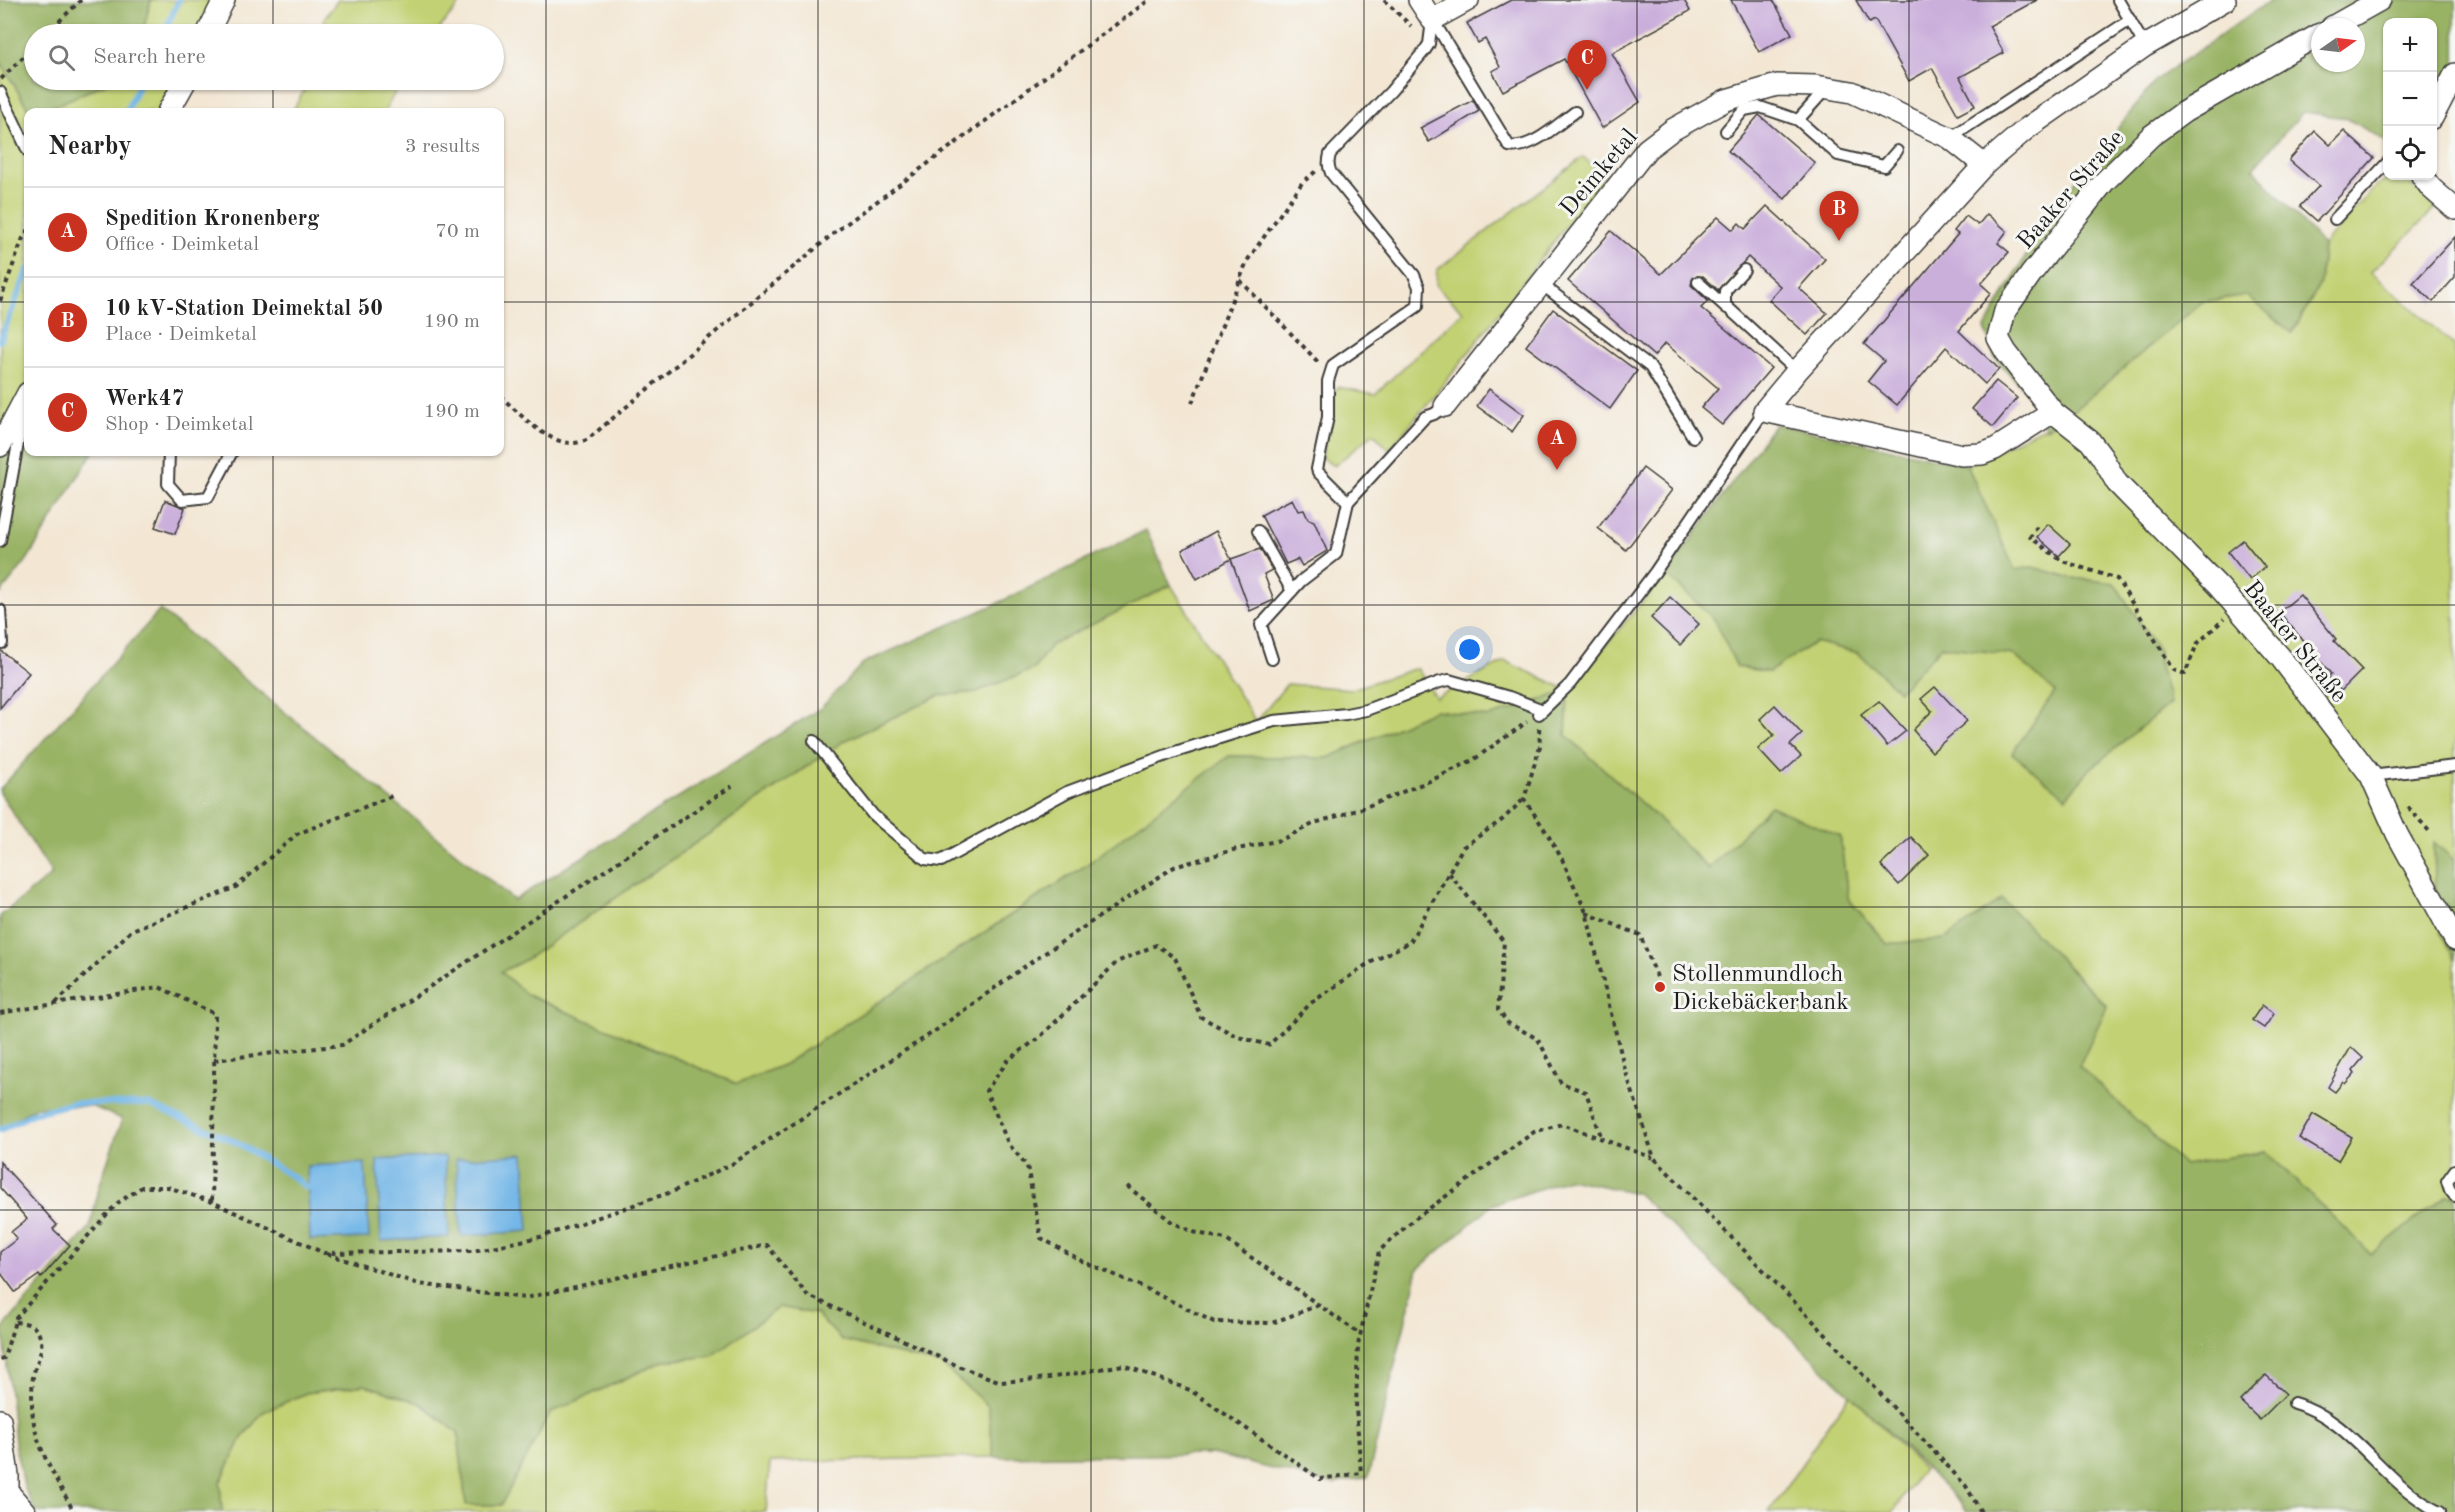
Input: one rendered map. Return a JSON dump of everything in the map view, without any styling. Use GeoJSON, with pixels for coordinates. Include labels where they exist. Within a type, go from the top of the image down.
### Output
{"type":"FeatureCollection","features":[{"type":"Feature","properties":{"kind":"street"},"geometry":{"type":"LineString","coordinates":[[212,24],[224,0]]}},
{"type":"Feature","properties":{"kind":"street"},"geometry":{"type":"LineString","coordinates":[[1419,0],[1432,20],[1468,0]]}},
{"type":"Feature","properties":{"kind":"street"},"geometry":{"type":"LineString","coordinates":[[2053,412],[1995,449],[1982,454],[1962,455],[1764,411],[1797,371],[1984,165],[2026,129],[2145,46],[2224,0]]}},
{"type":"Feature","properties":{"kind":"street"},"geometry":{"type":"LineString","coordinates":[[2348,18],[2380,0]]}},
{"type":"Feature","properties":{"kind":"street","name":"Baaker Straße"},"geometry":{"type":"LineString","coordinates":[[2311,39],[2184,112],[2151,136],[2104,182],[2031,274],[2006,311],[1998,338],[2006,352],[2053,412],[2090,441],[2103,457],[2117,483],[2236,607],[2281,658],[2371,776],[2397,834],[2455,940]]}},
{"type":"Feature","properties":{"kind":"street"},"geometry":{"type":"LineString","coordinates":[[2437,110],[2455,74]]}},
{"type":"Feature","properties":{"kind":"street","name":"Deimketal"},"geometry":{"type":"LineString","coordinates":[[1445,406],[1647,148],[1672,130],[1725,100],[1777,86],[1827,88],[1852,92],[1950,138],[1984,165]]}},
{"type":"Feature","properties":{"kind":"street"},"geometry":{"type":"LineString","coordinates":[[170,108],[180,90]]}},
{"type":"Feature","properties":{"kind":"street"},"geometry":{"type":"LineString","coordinates":[[2425,180],[2455,209]]}},
{"type":"Feature","properties":{"kind":"street"},"geometry":{"type":"LineString","coordinates":[[0,446],[24,401]]}},
{"type":"Feature","properties":{"kind":"street"},"geometry":{"type":"LineString","coordinates":[[0,1420],[8,1475],[8,1492],[1,1512]]}},
{"type":"Feature","properties":{"kind":"street"},"geometry":{"type":"LineString","coordinates":[[8,1492],[25,1512]]}},
{"type":"Feature","properties":{"kind":"lane"},"geometry":{"type":"LineString","coordinates":[[2118,0],[2145,46]]}},
{"type":"Feature","properties":{"kind":"lane"},"geometry":{"type":"LineString","coordinates":[[1432,20],[1509,146],[1514,147],[1533,141],[1575,112]]}},
{"type":"Feature","properties":{"kind":"lane"},"geometry":{"type":"LineString","coordinates":[[1348,502],[1317,469],[1328,417],[1329,374],[1333,365],[1418,306],[1419,286],[1414,275],[1331,173],[1328,166],[1329,159],[1330,154],[1391,91],[1429,45],[1432,20]]}},
{"type":"Feature","properties":{"kind":"lane"},"geometry":{"type":"LineString","coordinates":[[1950,138],[2130,20]]}},
{"type":"Feature","properties":{"kind":"lane"},"geometry":{"type":"LineString","coordinates":[[1798,120],[1827,88]]}},
{"type":"Feature","properties":{"kind":"lane"},"geometry":{"type":"LineString","coordinates":[[178,108],[183,90]]}},
{"type":"Feature","properties":{"kind":"lane"},"geometry":{"type":"LineString","coordinates":[[0,92],[24,143]]}},
{"type":"Feature","properties":{"kind":"lane"},"geometry":{"type":"LineString","coordinates":[[1726,131],[1744,110],[1760,107],[1798,120],[1838,155],[1884,166],[1897,151]]}},
{"type":"Feature","properties":{"kind":"lane"},"geometry":{"type":"LineString","coordinates":[[2335,219],[2383,167]]}},
{"type":"Feature","properties":{"kind":"lane"},"geometry":{"type":"LineString","coordinates":[[1728,310],[1724,300],[1725,291],[1744,270]]}},
{"type":"Feature","properties":{"kind":"lane"},"geometry":{"type":"LineString","coordinates":[[1698,282],[1797,371]]}},
{"type":"Feature","properties":{"kind":"lane"},"geometry":{"type":"LineString","coordinates":[[1540,283],[1650,367],[1693,437]]}},
{"type":"Feature","properties":{"kind":"lane"},"geometry":{"type":"LineString","coordinates":[[1272,659],[1261,625],[1301,581],[1336,554],[1348,502],[1425,417],[1445,406]]}},
{"type":"Feature","properties":{"kind":"lane"},"geometry":{"type":"LineString","coordinates":[[814,741],[873,815],[925,859],[941,861],[1067,792],[1175,752],[1274,721],[1366,710],[1440,682],[1449,681],[1509,697],[1541,712],[1570,684],[1654,572],[1764,411]]}},
{"type":"Feature","properties":{"kind":"lane"},"geometry":{"type":"LineString","coordinates":[[0,541],[22,422],[18,414]]}},
{"type":"Feature","properties":{"kind":"lane"},"geometry":{"type":"LineString","coordinates":[[169,456],[168,484],[182,500],[208,497],[229,456]]}},
{"type":"Feature","properties":{"kind":"lane"},"geometry":{"type":"LineString","coordinates":[[1258,531],[1292,591]]}},
{"type":"Feature","properties":{"kind":"lane"},"geometry":{"type":"LineString","coordinates":[[0,610],[2,643]]}},
{"type":"Feature","properties":{"kind":"lane"},"geometry":{"type":"LineString","coordinates":[[2371,776],[2455,766]]}},
{"type":"Feature","properties":{"kind":"lane"},"geometry":{"type":"LineString","coordinates":[[2455,1170],[2447,1181],[2455,1196]]}},
{"type":"Feature","properties":{"kind":"lane"},"geometry":{"type":"LineString","coordinates":[[2294,1403],[2313,1408],[2333,1423],[2403,1488],[2432,1509],[2440,1512]]}},
{"type":"Feature","properties":{"kind":"path"},"geometry":{"type":"LineString","coordinates":[[56,24],[81,0]]}},
{"type":"Feature","properties":{"kind":"path"},"geometry":{"type":"LineString","coordinates":[[504,399],[545,435],[569,443],[588,439],[834,233],[1149,0]]}},
{"type":"Feature","properties":{"kind":"path"},"geometry":{"type":"LineString","coordinates":[[0,80],[24,56]]}},
{"type":"Feature","properties":{"kind":"path"},"geometry":{"type":"LineString","coordinates":[[1192,403],[1247,261],[1302,183],[1329,159]]}},
{"type":"Feature","properties":{"kind":"path"},"geometry":{"type":"LineString","coordinates":[[0,301],[24,236]]}},
{"type":"Feature","properties":{"kind":"path"},"geometry":{"type":"LineString","coordinates":[[1240,280],[1329,374]]}},
{"type":"Feature","properties":{"kind":"path"},"geometry":{"type":"LineString","coordinates":[[2037,527],[2030,537],[2062,561],[2117,579],[2174,670],[2185,674],[2197,644],[2236,607]]}},
{"type":"Feature","properties":{"kind":"path"},"geometry":{"type":"LineString","coordinates":[[1319,1305],[1272,1323],[1214,1322],[1145,1288],[1084,1262],[1041,1238],[1027,1166],[1008,1143],[986,1091],[1009,1059],[1039,1038],[1117,962],[1156,945],[1175,958],[1201,1017],[1238,1037],[1269,1045],[1311,1003],[1366,965],[1410,942],[1463,847],[1502,820],[1524,799],[1540,746],[1541,712]]}},
{"type":"Feature","properties":{"kind":"path"},"geometry":{"type":"LineString","coordinates":[[324,1253],[474,1251],[540,1237],[674,1191],[732,1164],[935,1031],[1024,967],[1173,867],[1233,850],[1281,840],[1315,823],[1363,808],[1432,780],[1473,760],[1541,712]]}},
{"type":"Feature","properties":{"kind":"path"},"geometry":{"type":"LineString","coordinates":[[214,1060],[342,1045],[732,786]]}},
{"type":"Feature","properties":{"kind":"path"},"geometry":{"type":"LineString","coordinates":[[56,1004],[132,930],[236,887],[297,834],[392,796]]}},
{"type":"Feature","properties":{"kind":"path"},"geometry":{"type":"LineString","coordinates":[[1524,799],[1562,859],[1586,912],[1624,1066],[1654,1158],[1814,1322],[1958,1478],[1981,1512]]}},
{"type":"Feature","properties":{"kind":"path"},"geometry":{"type":"LineString","coordinates":[[1449,873],[1504,942],[1498,1010],[1508,1023],[1538,1040],[1561,1083],[1586,1092],[1602,1140]]}},
{"type":"Feature","properties":{"kind":"path"},"geometry":{"type":"LineString","coordinates":[[1586,912],[1640,935],[1657,977]]}},
{"type":"Feature","properties":{"kind":"path"},"geometry":{"type":"LineString","coordinates":[[0,1013],[159,987],[215,1014],[212,1202]]}},
{"type":"Feature","properties":{"kind":"path"},"geometry":{"type":"LineString","coordinates":[[0,1359],[4,1358],[16,1318],[108,1214],[132,1193],[142,1187],[155,1185],[185,1191],[324,1253],[419,1284],[525,1298],[767,1245],[807,1295],[958,1366],[1001,1382],[1049,1378],[1123,1365],[1190,1390],[1320,1479],[1361,1473],[1356,1408],[1360,1334],[1378,1251],[1412,1221],[1534,1132],[1562,1124],[1654,1158]]}},
{"type":"Feature","properties":{"kind":"path"},"geometry":{"type":"LineString","coordinates":[[1127,1186],[1172,1222],[1193,1232],[1226,1239],[1360,1334]]}},
{"type":"Feature","properties":{"kind":"path"},"geometry":{"type":"LineString","coordinates":[[15,1322],[31,1325],[40,1334],[41,1351],[33,1377],[33,1421],[43,1454],[74,1512]]}},
{"type":"Feature","properties":{"kind":"green space"},"geometry":{"type":"Polygon","coordinates":[[[0,0],[151,0],[145,24],[24,24],[24,90],[90,90],[50,108],[28,108],[0,61],[0,0]]]}},
{"type":"Feature","properties":{"kind":"green space"},"geometry":{"type":"Polygon","coordinates":[[[151,0],[217,0],[206,24],[145,24],[151,0]]]}},
{"type":"Feature","properties":{"kind":"green space"},"geometry":{"type":"Polygon","coordinates":[[[338,0],[463,0],[443,24],[327,24],[324,19],[338,0]]]}},
{"type":"Feature","properties":{"kind":"green space"},"geometry":{"type":"Polygon","coordinates":[[[2271,0],[2455,0],[2455,86],[2437,121],[2437,18],[2383,18],[2383,140],[2346,118],[2303,112],[2253,168],[2323,245],[2320,284],[2292,333],[2246,295],[2202,302],[2068,415],[2046,428],[2030,396],[1994,357],[1985,328],[2051,212],[2156,80],[2271,0]]]}},
{"type":"Feature","properties":{"kind":"green space"},"geometry":{"type":"Polygon","coordinates":[[[0,61],[28,108],[24,108],[24,392],[0,437],[0,61]]]}},
{"type":"Feature","properties":{"kind":"green space"},"geometry":{"type":"Polygon","coordinates":[[[90,90],[175,90],[164,108],[50,108],[90,90]]]}},
{"type":"Feature","properties":{"kind":"green space"},"geometry":{"type":"Polygon","coordinates":[[[304,90],[396,90],[386,108],[294,108],[304,90]]]}},
{"type":"Feature","properties":{"kind":"green space"},"geometry":{"type":"Polygon","coordinates":[[[1583,157],[1605,175],[1456,369],[1389,450],[1374,433],[1334,466],[1322,458],[1333,393],[1338,387],[1375,394],[1463,312],[1436,286],[1437,270],[1583,157]]]}},
{"type":"Feature","properties":{"kind":"green space"},"geometry":{"type":"Polygon","coordinates":[[[2387,180],[2406,180],[2436,208],[2371,272],[2455,346],[2455,861],[2434,843],[2441,934],[2455,960],[2455,1195],[2447,1195],[2371,1254],[2265,1151],[2184,1165],[2079,1066],[2107,1006],[2002,900],[1945,939],[1887,944],[1848,898],[1840,836],[1709,869],[1660,820],[1566,735],[1568,691],[1489,717],[1435,710],[1328,758],[1229,756],[1085,866],[785,1064],[737,1084],[527,995],[501,972],[525,960],[844,741],[938,696],[976,692],[1034,669],[1051,645],[1171,585],[1256,722],[1287,684],[1352,689],[1417,668],[1436,698],[1505,661],[1568,690],[1666,574],[1715,620],[1737,667],[1769,672],[1815,642],[1858,653],[1899,691],[1942,646],[2014,655],[2055,692],[2066,797],[2090,769],[2170,703],[2159,662],[2159,651],[2114,583],[2072,578],[2032,567],[2015,571],[1967,465],[2068,415],[2202,302],[2246,295],[2293,332],[2320,284],[2323,245],[2375,187],[2387,180]]]}},
{"type":"Feature","properties":{"kind":"green space"},"geometry":{"type":"Polygon","coordinates":[[[24,407],[24,456],[91,456],[27,560],[0,594],[0,452],[24,407]]]}},
{"type":"Feature","properties":{"kind":"green space"},"geometry":{"type":"Polygon","coordinates":[[[1775,424],[1967,465],[2015,570],[2032,567],[2072,578],[2114,583],[2159,651],[2159,662],[2170,703],[2090,769],[2066,797],[2012,753],[2055,692],[2014,655],[1942,646],[1899,691],[1858,653],[1815,642],[1769,672],[1737,667],[1715,620],[1666,574],[1775,424]]]}},
{"type":"Feature","properties":{"kind":"green space"},"geometry":{"type":"Polygon","coordinates":[[[1146,530],[1171,585],[1051,645],[1034,669],[976,692],[938,696],[844,741],[525,960],[501,972],[527,995],[737,1084],[785,1064],[1085,866],[1229,756],[1328,758],[1435,710],[1489,717],[1568,691],[1566,735],[1660,820],[1708,869],[1770,806],[1840,836],[1848,898],[1887,944],[1945,939],[2002,899],[2107,1007],[2079,1066],[2184,1165],[2265,1151],[2371,1254],[2447,1195],[2455,1195],[2455,1512],[1967,1512],[1962,1504],[1850,1394],[1637,1193],[1568,1179],[1492,1205],[1418,1269],[1368,1477],[1334,1484],[1212,1454],[994,1457],[988,1406],[942,1365],[842,1340],[816,1314],[779,1307],[712,1356],[663,1361],[550,1413],[501,1505],[466,1505],[458,1433],[420,1403],[365,1385],[306,1393],[263,1412],[242,1438],[220,1483],[222,1512],[36,1512],[25,1489],[16,1451],[3,1328],[90,1227],[100,1184],[122,1119],[91,1106],[36,1107],[0,1129],[0,916],[52,874],[0,793],[0,789],[160,610],[514,900],[821,708],[863,663],[994,605],[1146,530]]]}},
{"type":"Feature","properties":{"kind":"green space"},"geometry":{"type":"Polygon","coordinates":[[[2434,842],[2455,861],[2455,960],[2441,934],[2434,842]]]}},
{"type":"Feature","properties":{"kind":"green space"},"geometry":{"type":"Polygon","coordinates":[[[779,1307],[816,1314],[842,1340],[942,1365],[988,1406],[994,1457],[770,1462],[766,1512],[222,1512],[220,1483],[242,1438],[263,1412],[306,1393],[365,1385],[420,1403],[458,1433],[466,1504],[501,1505],[550,1413],[664,1361],[712,1356],[779,1307]]]}},
{"type":"Feature","properties":{"kind":"green space"},"geometry":{"type":"Polygon","coordinates":[[[1850,1394],[1923,1469],[1893,1512],[1769,1512],[1850,1394]]]}},
{"type":"Feature","properties":{"kind":"water"},"geometry":{"type":"Polygon","coordinates":[[[524,1154],[529,1231],[461,1236],[456,1159],[524,1154]]]}},
{"type":"Feature","properties":{"kind":"water"},"geometry":{"type":"Polygon","coordinates":[[[445,1156],[449,1237],[381,1241],[377,1160],[445,1156]]]}},
{"type":"Feature","properties":{"kind":"water"},"geometry":{"type":"Polygon","coordinates":[[[365,1163],[369,1238],[310,1240],[307,1166],[365,1163]]]}},
{"type":"Feature","properties":{"kind":"building"},"geometry":{"type":"Polygon","coordinates":[[[1511,0],[1684,0],[1690,11],[1612,53],[1640,102],[1602,128],[1564,59],[1503,91],[1492,71],[1500,67],[1485,39],[1478,43],[1467,23],[1511,0]]]}},
{"type":"Feature","properties":{"kind":"building"},"geometry":{"type":"Polygon","coordinates":[[[1731,0],[1773,0],[1792,34],[1759,52],[1731,0]]]}},
{"type":"Feature","properties":{"kind":"building"},"geometry":{"type":"Polygon","coordinates":[[[1856,0],[2037,0],[1989,26],[2004,53],[1960,77],[1975,106],[1958,115],[1932,68],[1909,81],[1875,20],[1869,23],[1856,0]]]}},
{"type":"Feature","properties":{"kind":"building"},"geometry":{"type":"Polygon","coordinates":[[[1473,100],[1479,111],[1429,142],[1420,128],[1473,100]]]}},
{"type":"Feature","properties":{"kind":"building"},"geometry":{"type":"Polygon","coordinates":[[[1759,115],[1815,163],[1785,199],[1728,151],[1759,115]]]}},
{"type":"Feature","properties":{"kind":"building"},"geometry":{"type":"Polygon","coordinates":[[[2315,131],[2330,145],[2344,131],[2374,158],[2317,221],[2300,206],[2319,186],[2289,160],[2315,131]]]}},
{"type":"Feature","properties":{"kind":"building"},"geometry":{"type":"Polygon","coordinates":[[[1767,206],[1825,259],[1799,288],[1827,313],[1807,335],[1769,300],[1781,287],[1748,257],[1718,290],[1703,276],[1693,277],[1691,285],[1708,301],[1701,308],[1771,368],[1722,425],[1701,408],[1718,388],[1665,343],[1654,356],[1568,281],[1611,231],[1661,274],[1718,217],[1733,230],[1739,223],[1745,229],[1767,206]]]}},
{"type":"Feature","properties":{"kind":"building"},"geometry":{"type":"Polygon","coordinates":[[[1987,214],[2007,231],[1998,243],[2009,252],[1981,284],[1991,293],[1959,331],[1999,369],[1985,384],[1946,347],[1897,405],[1868,381],[1884,361],[1864,344],[1958,234],[1954,231],[1966,216],[1978,225],[1987,214]]]}},
{"type":"Feature","properties":{"kind":"building"},"geometry":{"type":"Polygon","coordinates":[[[2455,237],[2455,277],[2433,302],[2413,283],[2455,237]]]}},
{"type":"Feature","properties":{"kind":"building"},"geometry":{"type":"Polygon","coordinates":[[[1553,309],[1637,371],[1610,409],[1526,346],[1553,309]]]}},
{"type":"Feature","properties":{"kind":"building"},"geometry":{"type":"Polygon","coordinates":[[[1996,381],[2017,398],[1993,427],[1972,409],[1996,381]]]}},
{"type":"Feature","properties":{"kind":"building"},"geometry":{"type":"Polygon","coordinates":[[[1489,389],[1524,415],[1512,432],[1477,406],[1489,389]]]}},
{"type":"Feature","properties":{"kind":"building"},"geometry":{"type":"Polygon","coordinates":[[[1643,468],[1672,490],[1626,550],[1598,528],[1643,468]]]}},
{"type":"Feature","properties":{"kind":"building"},"geometry":{"type":"Polygon","coordinates":[[[1292,499],[1298,511],[1304,510],[1308,519],[1314,521],[1327,551],[1302,566],[1298,559],[1286,564],[1261,515],[1292,499]]]}},
{"type":"Feature","properties":{"kind":"building"},"geometry":{"type":"Polygon","coordinates":[[[165,500],[185,508],[175,534],[155,527],[165,500]]]}},
{"type":"Feature","properties":{"kind":"building"},"geometry":{"type":"Polygon","coordinates":[[[2048,524],[2070,544],[2059,556],[2037,537],[2048,524]]]}},
{"type":"Feature","properties":{"kind":"building"},"geometry":{"type":"Polygon","coordinates":[[[1216,531],[1231,559],[1197,579],[1182,550],[1216,531]]]}},
{"type":"Feature","properties":{"kind":"building"},"geometry":{"type":"Polygon","coordinates":[[[2243,540],[2265,567],[2250,580],[2228,552],[2243,540]]]}},
{"type":"Feature","properties":{"kind":"building"},"geometry":{"type":"Polygon","coordinates":[[[1260,549],[1272,570],[1264,574],[1274,600],[1250,611],[1231,559],[1260,549]]]}},
{"type":"Feature","properties":{"kind":"building"},"geometry":{"type":"Polygon","coordinates":[[[2300,595],[2336,639],[2334,641],[2362,670],[2341,691],[2328,677],[2331,674],[2279,612],[2300,595]]]}},
{"type":"Feature","properties":{"kind":"building"},"geometry":{"type":"Polygon","coordinates":[[[1670,597],[1699,624],[1680,645],[1651,618],[1670,597]]]}},
{"type":"Feature","properties":{"kind":"building"},"geometry":{"type":"Polygon","coordinates":[[[0,650],[29,673],[0,708],[0,650]]]}},
{"type":"Feature","properties":{"kind":"building"},"geometry":{"type":"Polygon","coordinates":[[[1935,687],[1967,721],[1932,752],[1913,730],[1932,711],[1921,699],[1935,687]]]}},
{"type":"Feature","properties":{"kind":"building"},"geometry":{"type":"Polygon","coordinates":[[[1879,701],[1906,731],[1887,746],[1861,715],[1879,701]]]}},
{"type":"Feature","properties":{"kind":"building"},"geometry":{"type":"Polygon","coordinates":[[[1775,705],[1802,734],[1790,745],[1801,756],[1781,774],[1758,749],[1774,735],[1760,719],[1775,705]]]}},
{"type":"Feature","properties":{"kind":"building"},"geometry":{"type":"Polygon","coordinates":[[[1911,837],[1929,855],[1899,885],[1881,865],[1911,837]]]}},
{"type":"Feature","properties":{"kind":"building"},"geometry":{"type":"Polygon","coordinates":[[[2262,1005],[2274,1014],[2264,1028],[2252,1020],[2262,1005]]]}},
{"type":"Feature","properties":{"kind":"building"},"geometry":{"type":"Polygon","coordinates":[[[2351,1047],[2363,1058],[2353,1070],[2355,1073],[2335,1092],[2328,1087],[2351,1047]]]}},
{"type":"Feature","properties":{"kind":"building"},"geometry":{"type":"Polygon","coordinates":[[[2313,1114],[2352,1137],[2338,1161],[2299,1138],[2313,1114]]]}},
{"type":"Feature","properties":{"kind":"building"},"geometry":{"type":"Polygon","coordinates":[[[0,1162],[57,1225],[53,1229],[70,1245],[41,1278],[39,1275],[15,1292],[0,1272],[0,1252],[17,1239],[11,1232],[27,1219],[0,1188],[0,1162]]]}},
{"type":"Feature","properties":{"kind":"building"},"geometry":{"type":"Polygon","coordinates":[[[2266,1375],[2286,1394],[2260,1420],[2240,1401],[2266,1375]]]}},
{"type":"Feature","properties":{"kind":"waterway"},"geometry":{"type":"LineString","coordinates":[[168,24],[179,0]]}},
{"type":"Feature","properties":{"kind":"waterway"},"geometry":{"type":"LineString","coordinates":[[128,108],[136,90]]}},
{"type":"Feature","properties":{"kind":"waterway"},"geometry":{"type":"LineString","coordinates":[[0,341],[24,279]]}},
{"type":"Feature","properties":{"kind":"waterway"},"geometry":{"type":"LineString","coordinates":[[0,1130],[34,1113],[74,1103],[148,1104],[236,1142],[307,1188]]}},
{"type":"Feature","properties":{"kind":"place","name":"Werk47"},"geometry":{"type":"Point","coordinates":[1587,90]}},
{"type":"Feature","properties":{"kind":"place","name":"10 kV-Station Deimektal 50"},"geometry":{"type":"Point","coordinates":[1839,241]}},
{"type":"Feature","properties":{"kind":"place","name":"Spedition Kronenberg"},"geometry":{"type":"Point","coordinates":[1557,470]}},
{"type":"Feature","properties":{"kind":"place","name":"Stollenmundloch Dickebäckerbank"},"geometry":{"type":"Point","coordinates":[1660,987]}}]}
